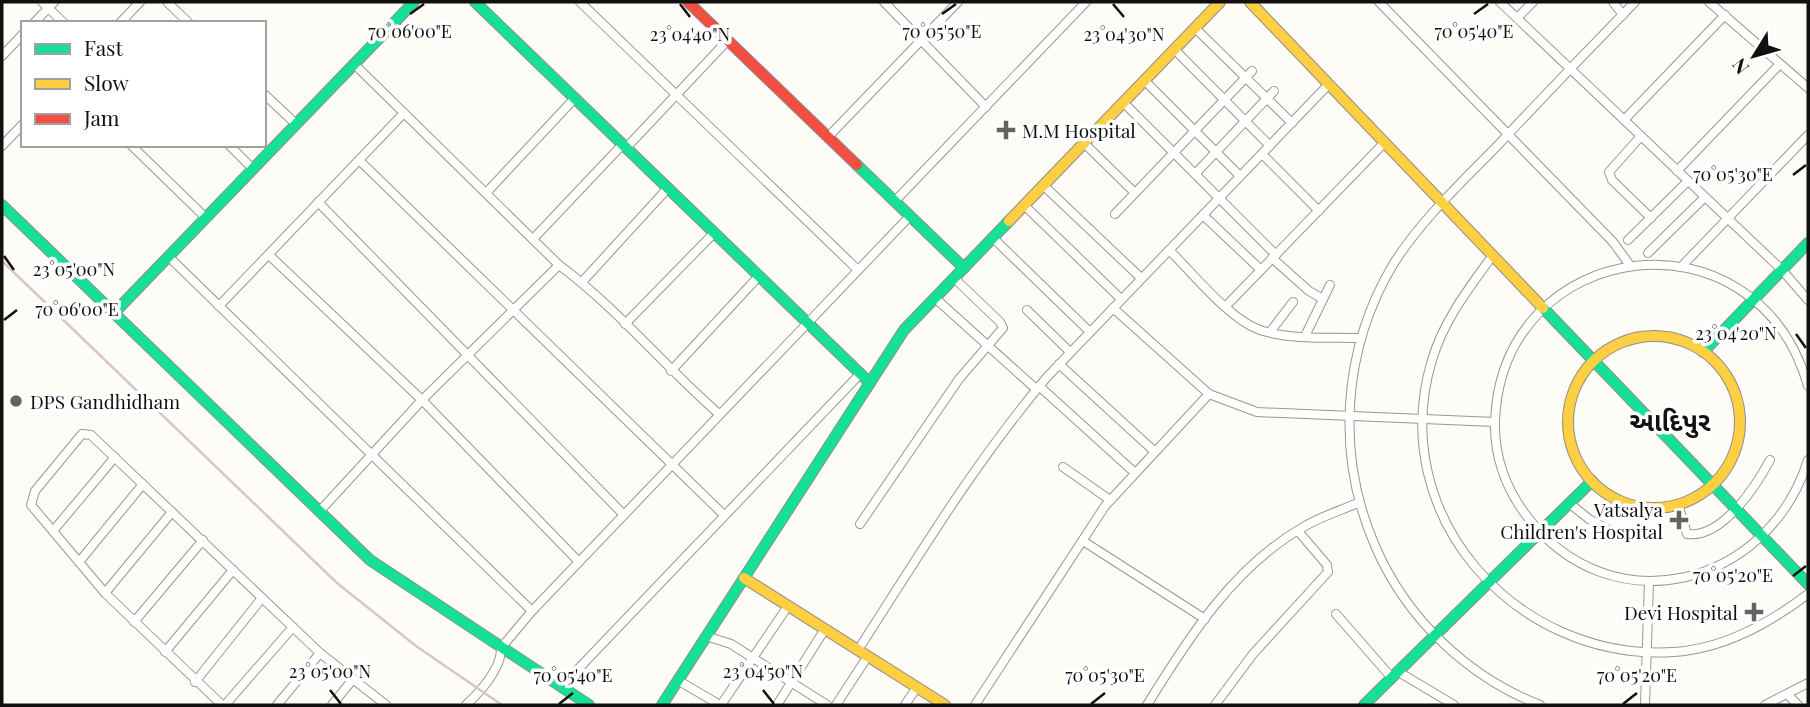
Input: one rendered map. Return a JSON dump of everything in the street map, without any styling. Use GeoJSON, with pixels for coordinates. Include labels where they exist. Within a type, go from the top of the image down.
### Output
{"type":"FeatureCollection","features":[{"type":"Feature","properties":{"kind":"street"},"geometry":{"type":"LineString","coordinates":[[122,21],[140,2]]}},
{"type":"Feature","properties":{"kind":"street"},"geometry":{"type":"LineString","coordinates":[[167,2],[188,21]]}},
{"type":"Feature","properties":{"kind":"street"},"geometry":{"type":"LineString","coordinates":[[114,313],[415,2]]}},
{"type":"Feature","properties":{"kind":"street"},"geometry":{"type":"LineString","coordinates":[[475,2],[870,383]]}},
{"type":"Feature","properties":{"kind":"street"},"geometry":{"type":"LineString","coordinates":[[580,2],[858,270]]}},
{"type":"Feature","properties":{"kind":"street"},"geometry":{"type":"LineString","coordinates":[[688,2],[964,268]]}},
{"type":"Feature","properties":{"kind":"street"},"geometry":{"type":"LineString","coordinates":[[884,2],[986,107]]}},
{"type":"Feature","properties":{"kind":"street"},"geometry":{"type":"LineString","coordinates":[[828,137],[958,2]]}},
{"type":"Feature","properties":{"kind":"street"},"geometry":{"type":"LineString","coordinates":[[895,201],[1086,2]]}},
{"type":"Feature","properties":{"kind":"street"},"geometry":{"type":"LineString","coordinates":[[662,705],[904,330],[1220,2]]}},
{"type":"Feature","properties":{"kind":"street"},"geometry":{"type":"LineString","coordinates":[[1250,2],[1445,201],[1493,255],[1546,306]]}},
{"type":"Feature","properties":{"kind":"street"},"geometry":{"type":"LineString","coordinates":[[1258,2],[1596,359],[1765,535],[1808,576]]}},
{"type":"Feature","properties":{"kind":"street"},"geometry":{"type":"LineString","coordinates":[[1379,2],[1613,242],[1629,264]]}},
{"type":"Feature","properties":{"kind":"street"},"geometry":{"type":"LineString","coordinates":[[1500,2],[1782,270],[1808,300]]}},
{"type":"Feature","properties":{"kind":"street"},"geometry":{"type":"LineString","coordinates":[[1517,18],[1533,2]]}},
{"type":"Feature","properties":{"kind":"street"},"geometry":{"type":"LineString","coordinates":[[1613,2],[1623,15]]}},
{"type":"Feature","properties":{"kind":"street"},"geometry":{"type":"LineString","coordinates":[[1532,705],[1517,701],[1434,635],[1387,572],[1360,502],[1352,462],[1350,391],[1370,307],[1395,262],[1445,201],[1635,2]]}},
{"type":"Feature","properties":{"kind":"street"},"geometry":{"type":"LineString","coordinates":[[1709,2],[1808,88]]}},
{"type":"Feature","properties":{"kind":"street"},"geometry":{"type":"LineString","coordinates":[[35,21],[48,4],[62,21]]}},
{"type":"Feature","properties":{"kind":"street"},"geometry":{"type":"LineString","coordinates":[[1624,120],[1725,15]]}},
{"type":"Feature","properties":{"kind":"street"},"geometry":{"type":"LineString","coordinates":[[1195,28],[1249,75],[1267,99],[1292,123]]}},
{"type":"Feature","properties":{"kind":"street"},"geometry":{"type":"LineString","coordinates":[[2,56],[21,36]]}},
{"type":"Feature","properties":{"kind":"street"},"geometry":{"type":"LineString","coordinates":[[533,239],[728,40]]}},
{"type":"Feature","properties":{"kind":"street"},"geometry":{"type":"LineString","coordinates":[[1174,49],[1270,146]]}},
{"type":"Feature","properties":{"kind":"street"},"geometry":{"type":"LineString","coordinates":[[354,64],[559,265],[582,282],[671,371],[719,414]]}},
{"type":"Feature","properties":{"kind":"street"},"geometry":{"type":"LineString","coordinates":[[1677,171],[1780,64]]}},
{"type":"Feature","properties":{"kind":"street"},"geometry":{"type":"LineString","coordinates":[[1115,214],[1249,75]]}},
{"type":"Feature","properties":{"kind":"street"},"geometry":{"type":"LineString","coordinates":[[1144,80],[1240,176]]}},
{"type":"Feature","properties":{"kind":"street"},"geometry":{"type":"LineString","coordinates":[[858,650],[976,467],[1038,387],[1329,85]]}},
{"type":"Feature","properties":{"kind":"street"},"geometry":{"type":"LineString","coordinates":[[1195,173],[1274,91]]}},
{"type":"Feature","properties":{"kind":"street"},"geometry":{"type":"LineString","coordinates":[[266,96],[296,124]]}},
{"type":"Feature","properties":{"kind":"street"},"geometry":{"type":"LineString","coordinates":[[486,193],[575,98]]}},
{"type":"Feature","properties":{"kind":"street"},"geometry":{"type":"LineString","coordinates":[[1124,102],[1274,257],[1309,291],[1323,299]]}},
{"type":"Feature","properties":{"kind":"street"},"geometry":{"type":"LineString","coordinates":[[219,306],[404,113]]}},
{"type":"Feature","properties":{"kind":"street"},"geometry":{"type":"LineString","coordinates":[[2,146],[21,126]]}},
{"type":"Feature","properties":{"kind":"street"},"geometry":{"type":"LineString","coordinates":[[1681,267],[1808,135]]}},
{"type":"Feature","properties":{"kind":"street"},"geometry":{"type":"LineString","coordinates":[[1641,136],[1611,168],[1609,176],[1651,218]]}},
{"type":"Feature","properties":{"kind":"street"},"geometry":{"type":"LineString","coordinates":[[1084,142],[1135,193]]}},
{"type":"Feature","properties":{"kind":"street"},"geometry":{"type":"LineString","coordinates":[[1226,306],[1385,142]]}},
{"type":"Feature","properties":{"kind":"street"},"geometry":{"type":"LineString","coordinates":[[133,147],[206,218]]}},
{"type":"Feature","properties":{"kind":"street"},"geometry":{"type":"LineString","coordinates":[[231,147],[253,169]]}},
{"type":"Feature","properties":{"kind":"street"},"geometry":{"type":"LineString","coordinates":[[1262,154],[1319,211]]}},
{"type":"Feature","properties":{"kind":"street"},"geometry":{"type":"LineString","coordinates":[[360,161],[724,515]]}},
{"type":"Feature","properties":{"kind":"street"},"geometry":{"type":"LineString","coordinates":[[1628,240],[1688,181]]}},
{"type":"Feature","properties":{"kind":"street"},"geometry":{"type":"LineString","coordinates":[[1043,185],[1141,278]]}},
{"type":"Feature","properties":{"kind":"street"},"geometry":{"type":"LineString","coordinates":[[582,282],[668,188]]}},
{"type":"Feature","properties":{"kind":"street"},"geometry":{"type":"LineString","coordinates":[[1648,253],[1705,197]]}},
{"type":"Feature","properties":{"kind":"street"},"geometry":{"type":"LineString","coordinates":[[318,202],[624,515]]}},
{"type":"Feature","properties":{"kind":"street"},"geometry":{"type":"LineString","coordinates":[[2,205],[370,560],[589,705]]}},
{"type":"Feature","properties":{"kind":"street"},"geometry":{"type":"LineString","coordinates":[[1024,205],[1121,299]]}},
{"type":"Feature","properties":{"kind":"street"},"geometry":{"type":"LineString","coordinates":[[1203,215],[1261,270]]}},
{"type":"Feature","properties":{"kind":"street"},"geometry":{"type":"LineString","coordinates":[[466,705],[477,695],[502,659],[501,648],[532,611],[910,216]]}},
{"type":"Feature","properties":{"kind":"street"},"geometry":{"type":"LineString","coordinates":[[625,324],[715,233]]}},
{"type":"Feature","properties":{"kind":"street"},"geometry":{"type":"LineString","coordinates":[[993,238],[1090,332]]}},
{"type":"Feature","properties":{"kind":"street"},"geometry":{"type":"LineString","coordinates":[[1703,352],[1808,243]]}},
{"type":"Feature","properties":{"kind":"street"},"geometry":{"type":"LineString","coordinates":[[1169,250],[1244,321],[1270,332],[1361,338]]}},
{"type":"Feature","properties":{"kind":"street"},"geometry":{"type":"LineString","coordinates":[[269,255],[422,400],[579,562]]}},
{"type":"Feature","properties":{"kind":"street"},"geometry":{"type":"LineString","coordinates":[[1493,255],[1446,323],[1432,359],[1423,420],[1431,484],[1446,526],[1469,561],[1488,582],[1524,614],[1563,634],[1597,645],[1647,652],[1675,652],[1714,644],[1748,631],[1785,612],[1808,594]]}},
{"type":"Feature","properties":{"kind":"street"},"geometry":{"type":"LineString","coordinates":[[169,257],[532,611]]}},
{"type":"Feature","properties":{"kind":"street"},"geometry":{"type":"LineString","coordinates":[[1808,386],[1792,345],[1756,298],[1731,284],[1681,267],[1629,264],[1595,275],[1546,306],[1511,355],[1498,385],[1495,422],[1502,473],[1517,503],[1539,533],[1582,565],[1625,580],[1680,578],[1709,570],[1735,558],[1765,535],[1786,510],[1801,483],[1808,460]]}},
{"type":"Feature","properties":{"kind":"street"},"geometry":{"type":"LineString","coordinates":[[319,512],[466,354],[559,265]]}},
{"type":"Feature","properties":{"kind":"street"},"geometry":{"type":"LineString","coordinates":[[671,371],[759,276]]}},
{"type":"Feature","properties":{"kind":"street"},"geometry":{"type":"LineString","coordinates":[[860,524],[924,427],[1003,326],[954,278]]}},
{"type":"Feature","properties":{"kind":"street"},"geometry":{"type":"LineString","coordinates":[[1305,336],[1330,285]]}},
{"type":"Feature","properties":{"kind":"street"},"geometry":{"type":"LineString","coordinates":[[935,298],[1135,472]]}},
{"type":"Feature","properties":{"kind":"street"},"geometry":{"type":"LineString","coordinates":[[1270,332],[1293,302]]}},
{"type":"Feature","properties":{"kind":"street"},"geometry":{"type":"LineString","coordinates":[[1113,308],[1209,394],[1256,412],[1349,418],[1495,422]]}},
{"type":"Feature","properties":{"kind":"street"},"geometry":{"type":"LineString","coordinates":[[1027,310],[1070,352]]}},
{"type":"Feature","properties":{"kind":"street"},"geometry":{"type":"LineString","coordinates":[[1648,336],[1686,342],[1703,352],[1724,372],[1733,388],[1740,420],[1734,456],[1715,483],[1678,505],[1657,508],[1623,502],[1592,481],[1577,459],[1569,427],[1572,397],[1580,380],[1596,359],[1616,345],[1648,336]]}},
{"type":"Feature","properties":{"kind":"street"},"geometry":{"type":"LineString","coordinates":[[1059,364],[1154,451]]}},
{"type":"Feature","properties":{"kind":"street"},"geometry":{"type":"LineString","coordinates":[[561,687],[860,374]]}},
{"type":"Feature","properties":{"kind":"street"},"geometry":{"type":"LineString","coordinates":[[975,705],[1110,500],[1209,394]]}},
{"type":"Feature","properties":{"kind":"street"},"geometry":{"type":"LineString","coordinates":[[293,627],[223,705],[195,682],[105,593],[31,505],[35,491],[78,437],[90,435],[203,540],[320,653],[386,705]]}},
{"type":"Feature","properties":{"kind":"street"},"geometry":{"type":"LineString","coordinates":[[53,531],[115,457]]}},
{"type":"Feature","properties":{"kind":"street"},"geometry":{"type":"LineString","coordinates":[[1678,505],[1690,535],[1705,530],[1739,508],[1770,460]]}},
{"type":"Feature","properties":{"kind":"street"},"geometry":{"type":"LineString","coordinates":[[1063,467],[1110,500]]}},
{"type":"Feature","properties":{"kind":"street"},"geometry":{"type":"LineString","coordinates":[[1364,705],[1592,481]]}},
{"type":"Feature","properties":{"kind":"street"},"geometry":{"type":"LineString","coordinates":[[79,562],[143,484]]}},
{"type":"Feature","properties":{"kind":"street"},"geometry":{"type":"LineString","coordinates":[[1147,705],[1205,619],[1255,560],[1297,531],[1360,502]]}},
{"type":"Feature","properties":{"kind":"street"},"geometry":{"type":"LineString","coordinates":[[1569,503],[1589,519],[1616,534]]}},
{"type":"Feature","properties":{"kind":"street"},"geometry":{"type":"LineString","coordinates":[[105,593],[172,512]]}},
{"type":"Feature","properties":{"kind":"street"},"geometry":{"type":"LineString","coordinates":[[1215,705],[1253,654],[1328,572],[1327,565],[1297,531]]}},
{"type":"Feature","properties":{"kind":"street"},"geometry":{"type":"LineString","coordinates":[[1765,535],[1808,584]]}},
{"type":"Feature","properties":{"kind":"street"},"geometry":{"type":"LineString","coordinates":[[134,622],[203,540]]}},
{"type":"Feature","properties":{"kind":"street"},"geometry":{"type":"LineString","coordinates":[[1083,541],[1205,619]]}},
{"type":"Feature","properties":{"kind":"street"},"geometry":{"type":"LineString","coordinates":[[165,652],[233,570]]}},
{"type":"Feature","properties":{"kind":"street"},"geometry":{"type":"LineString","coordinates":[[744,578],[946,705]]}},
{"type":"Feature","properties":{"kind":"street"},"geometry":{"type":"LineString","coordinates":[[1645,705],[1649,581]]}},
{"type":"Feature","properties":{"kind":"street"},"geometry":{"type":"LineString","coordinates":[[195,682],[262,598]]}},
{"type":"Feature","properties":{"kind":"street"},"geometry":{"type":"LineString","coordinates":[[679,681],[720,705],[788,606]]}},
{"type":"Feature","properties":{"kind":"street"},"geometry":{"type":"LineString","coordinates":[[1336,614],[1394,674],[1448,704]]}},
{"type":"Feature","properties":{"kind":"street"},"geometry":{"type":"LineString","coordinates":[[777,705],[825,629]]}},
{"type":"Feature","properties":{"kind":"street"},"geometry":{"type":"LineString","coordinates":[[706,636],[731,644],[827,705]]}},
{"type":"Feature","properties":{"kind":"street"},"geometry":{"type":"LineString","coordinates":[[277,705],[320,653]]}},
{"type":"Feature","properties":{"kind":"street"},"geometry":{"type":"LineString","coordinates":[[836,705],[868,656]]}},
{"type":"Feature","properties":{"kind":"street"},"geometry":{"type":"LineString","coordinates":[[332,705],[353,679]]}},
{"type":"Feature","properties":{"kind":"street"},"geometry":{"type":"LineString","coordinates":[[1765,705],[1808,683]]}},
{"type":"Feature","properties":{"kind":"street"},"geometry":{"type":"LineString","coordinates":[[905,705],[917,687]]}},
{"type":"Feature","properties":{"kind":"street"},"geometry":{"type":"LineString","coordinates":[[1788,695],[1798,705]]}},
{"type":"Feature","properties":{"kind":"street"},"geometry":{"type":"LineString","coordinates":[[1517,701],[1540,705]]}},
{"type":"Feature","properties":{"kind":"railway"},"geometry":{"type":"LineString","coordinates":[[2,261],[337,583],[416,646],[502,705]]}},
{"type":"Feature","properties":{"kind":"traffic: fast"},"geometry":{"type":"LineString","coordinates":[[114,313],[414,2]]}},
{"type":"Feature","properties":{"kind":"traffic: fast"},"geometry":{"type":"LineString","coordinates":[[475,2],[870,383]]}},
{"type":"Feature","properties":{"kind":"traffic: fast"},"geometry":{"type":"LineString","coordinates":[[857,165],[964,268]]}},
{"type":"Feature","properties":{"kind":"traffic: fast"},"geometry":{"type":"LineString","coordinates":[[2,205],[370,560],[589,705]]}},
{"type":"Feature","properties":{"kind":"traffic: fast"},"geometry":{"type":"LineString","coordinates":[[662,705],[904,330],[1009,221]]}},
{"type":"Feature","properties":{"kind":"traffic: fast"},"geometry":{"type":"LineString","coordinates":[[1703,352],[1808,243]]}},
{"type":"Feature","properties":{"kind":"traffic: fast"},"geometry":{"type":"LineString","coordinates":[[1543,308],[1808,584]]}},
{"type":"Feature","properties":{"kind":"traffic: fast"},"geometry":{"type":"LineString","coordinates":[[1364,705],[1592,481]]}},
{"type":"Feature","properties":{"kind":"traffic: slow"},"geometry":{"type":"LineString","coordinates":[[1009,221],[1220,2]]}},
{"type":"Feature","properties":{"kind":"traffic: slow"},"geometry":{"type":"LineString","coordinates":[[1250,2],[1543,308]]}},
{"type":"Feature","properties":{"kind":"traffic: slow"},"geometry":{"type":"LineString","coordinates":[[1654,336],[1687,343],[1715,361],[1733,389],[1740,422],[1733,455],[1715,483],[1687,501],[1654,508],[1621,501],[1593,483],[1575,455],[1568,422],[1575,389],[1593,361],[1621,343],[1654,336]]}},
{"type":"Feature","properties":{"kind":"traffic: slow"},"geometry":{"type":"LineString","coordinates":[[744,578],[945,705]]}},
{"type":"Feature","properties":{"kind":"traffic: jam"},"geometry":{"type":"LineString","coordinates":[[688,2],[857,165]]}},
{"type":"Feature","properties":{"kind":"place","name":"M.M Hospital"},"geometry":{"type":"Point","coordinates":[1006,130]}},
{"type":"Feature","properties":{"kind":"place","name":"DPS Gandhidham"},"geometry":{"type":"Point","coordinates":[16,401]}},
{"type":"Feature","properties":{"kind":"place","name":"Vatsalya Children's Hospital"},"geometry":{"type":"Point","coordinates":[1679,520]}},
{"type":"Feature","properties":{"kind":"place","name":"Devi Hospital"},"geometry":{"type":"Point","coordinates":[1754,612]}},
{"type":"Feature","properties":{"kind":"district","name":"આદિપુર"},"geometry":{"type":"Point","coordinates":[1670,420]}}]}
